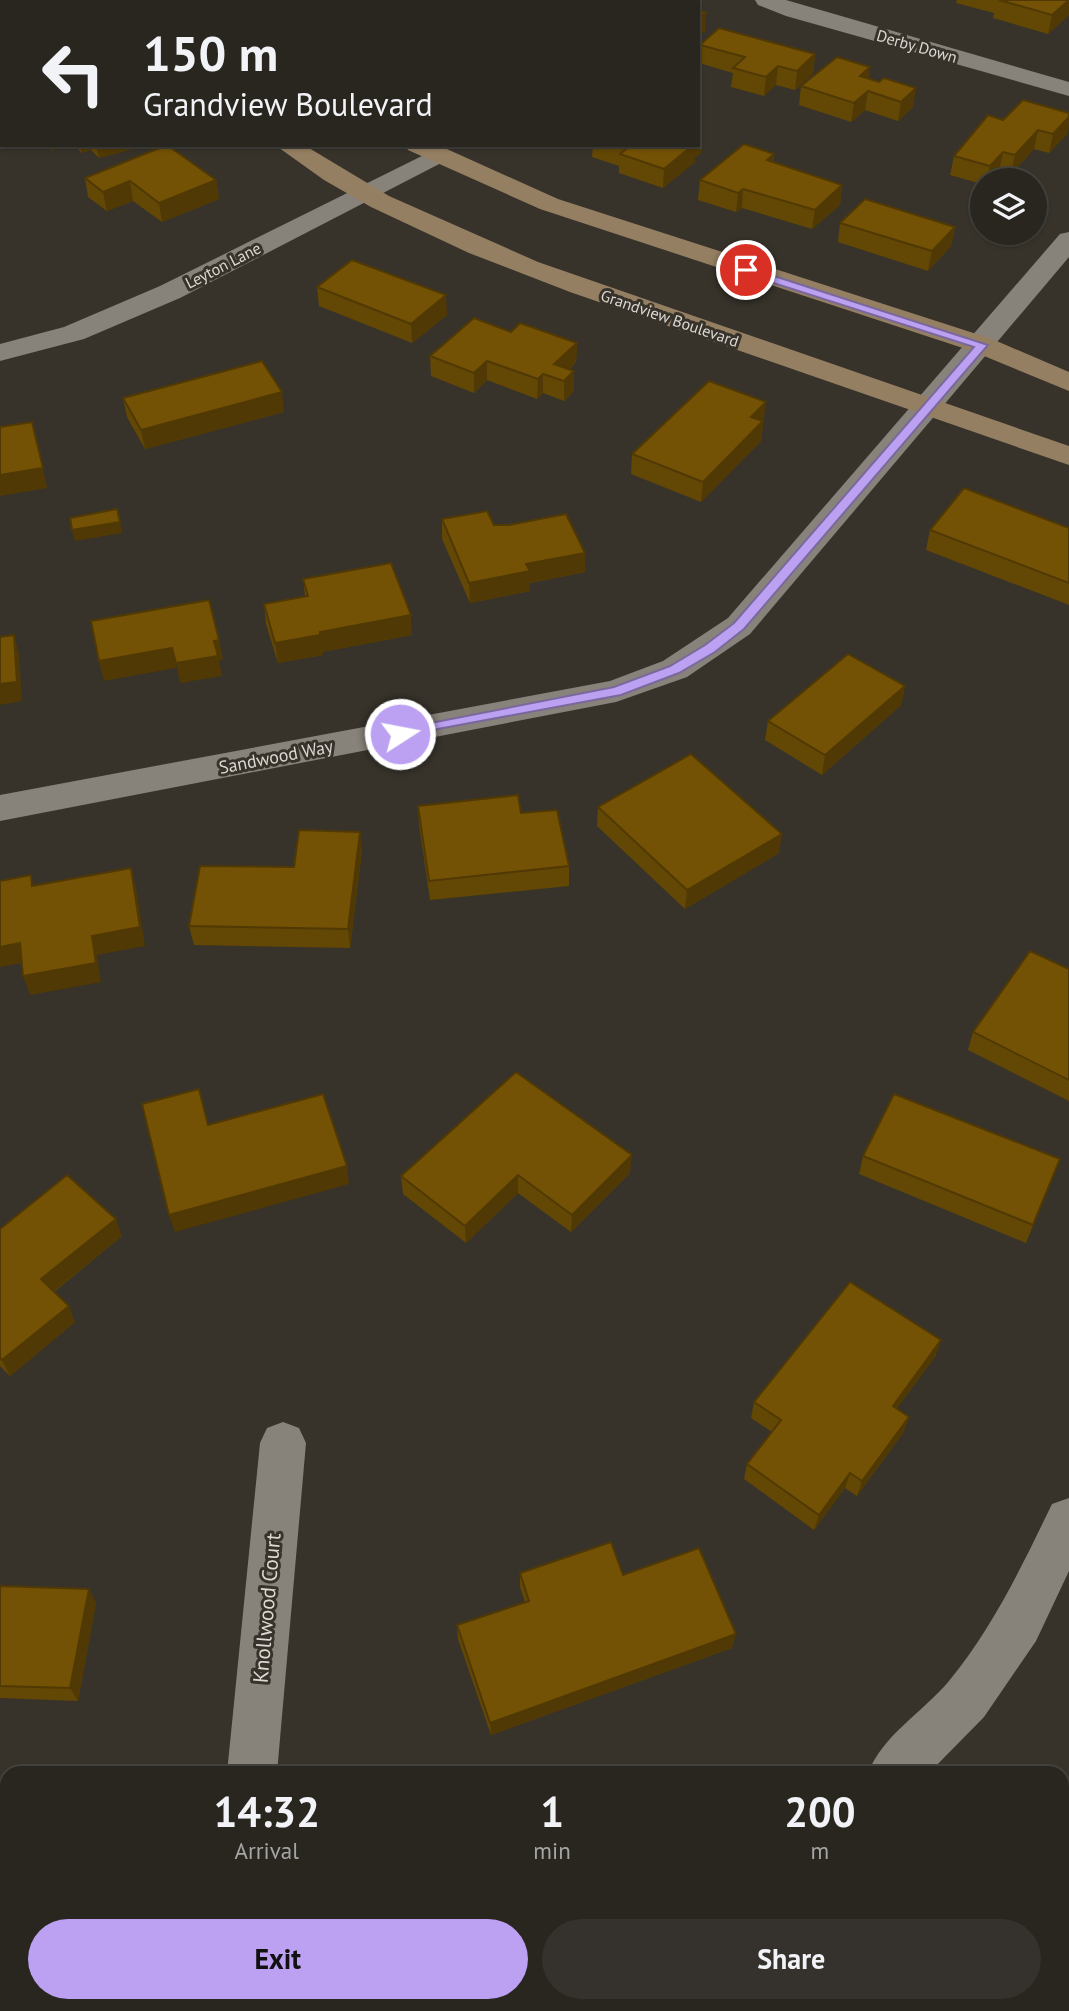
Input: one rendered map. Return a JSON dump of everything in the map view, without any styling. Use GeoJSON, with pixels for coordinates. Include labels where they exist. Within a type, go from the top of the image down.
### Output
{"type":"FeatureCollection","features":[{"type":"Feature","properties":{"kind":"street","name":"Derby Down"},"geometry":{"type":"LineString","coordinates":[[766,0],[794,11],[1069,89]]}},
{"type":"Feature","properties":{"kind":"street","name":"Grandview Boulevard"},"geometry":{"type":"LineString","coordinates":[[290,147],[361,194],[446,236],[543,274],[1069,456]]}},
{"type":"Feature","properties":{"kind":"street","name":"Leyton Lane"},"geometry":{"type":"LineString","coordinates":[[0,353],[74,333],[170,292],[361,194],[427,150]]}},
{"type":"Feature","properties":{"kind":"street"},"geometry":{"type":"LineString","coordinates":[[427,150],[548,204],[982,345],[1069,382]]}},
{"type":"Feature","properties":{"kind":"street","name":"Sandwood Way"},"geometry":{"type":"LineString","coordinates":[[0,808],[506,714],[616,691],[674,669],[710,648],[739,626],[982,345],[1069,240]]}},
{"type":"Feature","properties":{"kind":"street","name":"Knollwood Court"},"geometry":{"type":"LineString","coordinates":[[253,1766],[283,1443]]}},
{"type":"Feature","properties":{"kind":"street"},"geometry":{"type":"LineString","coordinates":[[900,1766],[966,1699],[1018,1624],[1069,1520]]}},
{"type":"Feature","properties":{"kind":"building"},"geometry":{"type":"Polygon","coordinates":[[[999,0],[1069,0],[1052,15],[999,0]]]}},
{"type":"Feature","properties":{"kind":"building"},"geometry":{"type":"Polygon","coordinates":[[[719,28],[815,54],[797,71],[778,66],[766,77],[733,68],[745,57],[700,45],[719,28]]]}},
{"type":"Feature","properties":{"kind":"building"},"geometry":{"type":"Polygon","coordinates":[[[837,57],[870,67],[860,76],[879,82],[884,78],[916,88],[901,102],[868,91],[854,103],[801,86],[837,57]]]}},
{"type":"Feature","properties":{"kind":"building"},"geometry":{"type":"Polygon","coordinates":[[[1023,100],[1069,113],[1069,117],[1053,134],[1038,130],[1015,155],[1003,152],[990,166],[954,156],[988,115],[1003,120],[1023,100]]]}},
{"type":"Feature","properties":{"kind":"building"},"geometry":{"type":"Polygon","coordinates":[[[744,144],[774,154],[767,160],[842,185],[815,210],[743,189],[738,193],[700,180],[744,144]]]}},
{"type":"Feature","properties":{"kind":"building"},"geometry":{"type":"Polygon","coordinates":[[[162,147],[170,147],[216,180],[159,203],[130,181],[103,192],[85,178],[162,147]]]}},
{"type":"Feature","properties":{"kind":"building"},"geometry":{"type":"Polygon","coordinates":[[[621,147],[691,147],[664,169],[620,154],[626,149],[621,147]]]}},
{"type":"Feature","properties":{"kind":"building"},"geometry":{"type":"Polygon","coordinates":[[[865,199],[955,227],[932,251],[840,223],[865,199]]]}},
{"type":"Feature","properties":{"kind":"building"},"geometry":{"type":"Polygon","coordinates":[[[352,260],[446,295],[411,324],[317,287],[352,260]]]}},
{"type":"Feature","properties":{"kind":"building"},"geometry":{"type":"Polygon","coordinates":[[[474,318],[511,332],[520,323],[577,343],[554,364],[574,371],[564,381],[543,374],[538,379],[487,361],[474,373],[430,356],[474,318]]]}},
{"type":"Feature","properties":{"kind":"building"},"geometry":{"type":"Polygon","coordinates":[[[262,361],[282,392],[141,430],[123,398],[262,361]]]}},
{"type":"Feature","properties":{"kind":"building"},"geometry":{"type":"Polygon","coordinates":[[[709,381],[766,402],[751,417],[763,421],[703,482],[632,454],[709,381]]]}},
{"type":"Feature","properties":{"kind":"building"},"geometry":{"type":"Polygon","coordinates":[[[32,422],[43,468],[0,475],[0,427],[32,422]]]}},
{"type":"Feature","properties":{"kind":"building"},"geometry":{"type":"Polygon","coordinates":[[[964,488],[1069,528],[1069,583],[930,530],[964,488]]]}},
{"type":"Feature","properties":{"kind":"building"},"geometry":{"type":"Polygon","coordinates":[[[117,509],[120,522],[72,530],[70,518],[117,509]]]}},
{"type":"Feature","properties":{"kind":"building"},"geometry":{"type":"Polygon","coordinates":[[[487,511],[494,525],[509,525],[566,514],[585,553],[526,564],[530,571],[469,583],[442,519],[487,511]]]}},
{"type":"Feature","properties":{"kind":"building"},"geometry":{"type":"Polygon","coordinates":[[[391,563],[411,615],[275,643],[264,604],[308,596],[303,579],[391,563]]]}},
{"type":"Feature","properties":{"kind":"building"},"geometry":{"type":"Polygon","coordinates":[[[209,600],[219,640],[214,641],[218,656],[176,663],[172,648],[99,661],[91,621],[209,600]]]}},
{"type":"Feature","properties":{"kind":"building"},"geometry":{"type":"Polygon","coordinates":[[[14,635],[17,682],[0,684],[0,637],[14,635]]]}},
{"type":"Feature","properties":{"kind":"building"},"geometry":{"type":"Polygon","coordinates":[[[848,654],[905,686],[825,755],[768,721],[848,654]]]}},
{"type":"Feature","properties":{"kind":"building"},"geometry":{"type":"Polygon","coordinates":[[[691,754],[782,834],[687,890],[598,807],[691,754]]]}},
{"type":"Feature","properties":{"kind":"building"},"geometry":{"type":"Polygon","coordinates":[[[518,795],[521,813],[557,810],[569,866],[429,881],[418,806],[518,795]]]}},
{"type":"Feature","properties":{"kind":"building"},"geometry":{"type":"Polygon","coordinates":[[[299,830],[360,832],[348,929],[189,926],[200,866],[294,867],[299,830]]]}},
{"type":"Feature","properties":{"kind":"building"},"geometry":{"type":"Polygon","coordinates":[[[131,868],[140,927],[92,936],[96,963],[23,976],[20,943],[0,947],[0,881],[31,875],[32,886],[131,868]]]}},
{"type":"Feature","properties":{"kind":"building"},"geometry":{"type":"Polygon","coordinates":[[[1030,951],[1069,969],[1069,1080],[973,1032],[1030,951]]]}},
{"type":"Feature","properties":{"kind":"building"},"geometry":{"type":"Polygon","coordinates":[[[516,1072],[632,1155],[572,1215],[518,1175],[465,1226],[401,1176],[516,1072]]]}},
{"type":"Feature","properties":{"kind":"building"},"geometry":{"type":"Polygon","coordinates":[[[199,1089],[208,1125],[323,1094],[347,1166],[169,1215],[142,1104],[199,1089]]]}},
{"type":"Feature","properties":{"kind":"building"},"geometry":{"type":"Polygon","coordinates":[[[894,1094],[1060,1159],[1033,1225],[863,1156],[894,1094]]]}},
{"type":"Feature","properties":{"kind":"building"},"geometry":{"type":"Polygon","coordinates":[[[67,1175],[116,1219],[41,1279],[69,1306],[2,1360],[0,1229],[67,1175]]]}},
{"type":"Feature","properties":{"kind":"building"},"geometry":{"type":"Polygon","coordinates":[[[850,1282],[941,1340],[893,1406],[909,1417],[862,1481],[850,1473],[819,1515],[747,1464],[781,1420],[754,1402],[850,1282]]]}},
{"type":"Feature","properties":{"kind":"building"},"geometry":{"type":"Polygon","coordinates":[[[611,1542],[623,1575],[699,1548],[736,1634],[490,1723],[457,1625],[529,1601],[520,1573],[611,1542]]]}},
{"type":"Feature","properties":{"kind":"building"},"geometry":{"type":"Polygon","coordinates":[[[0,1586],[89,1589],[70,1688],[0,1686],[0,1586]]]}},
{"type":"Feature","properties":{"kind":"route"},"geometry":{"type":"LineString","coordinates":[[400,734],[616,691],[674,669],[710,648],[739,626],[982,345],[746,270]]}}]}
